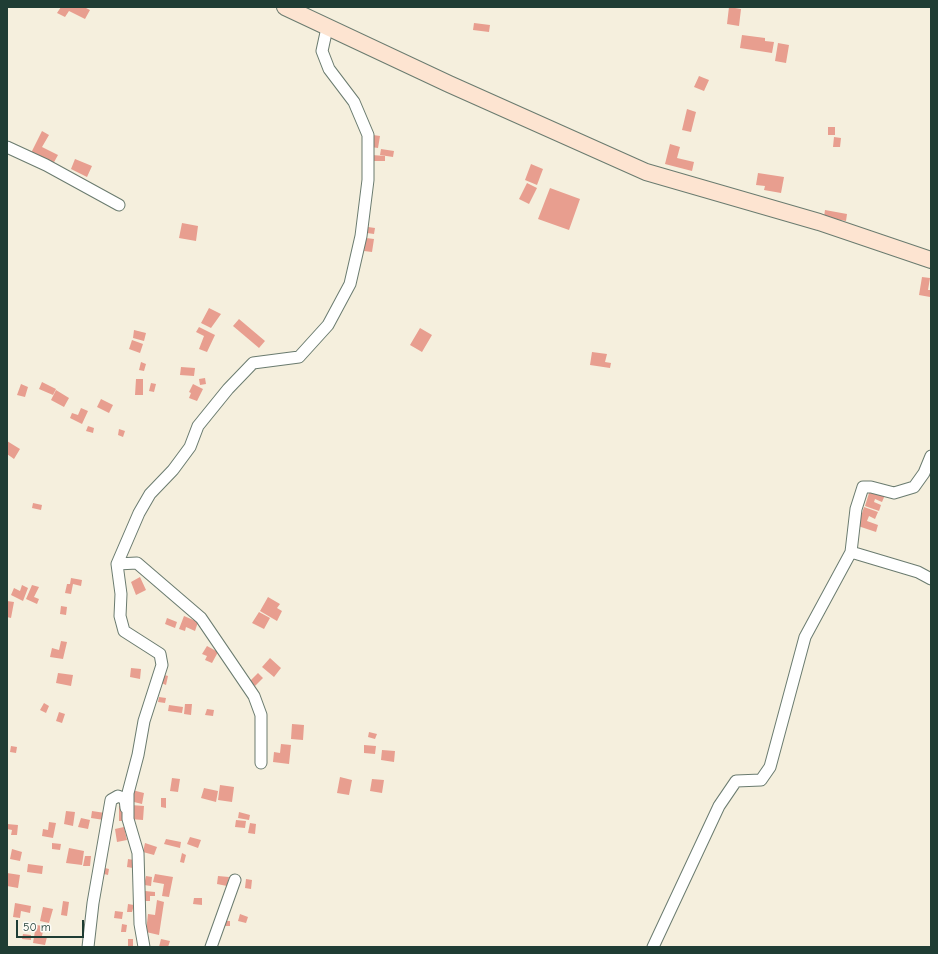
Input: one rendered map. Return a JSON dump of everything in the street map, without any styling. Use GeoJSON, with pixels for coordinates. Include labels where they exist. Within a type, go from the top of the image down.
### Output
{"type":"FeatureCollection","features":[{"type":"Feature","properties":{"kind":"main road"},"geometry":{"type":"LineString","coordinates":[[285,7],[449,84],[646,172],[819,222],[931,260]]}},
{"type":"Feature","properties":{"kind":"street"},"geometry":{"type":"LineString","coordinates":[[128,819],[128,793],[138,756],[144,721],[162,665],[160,654],[124,631],[120,616],[121,594],[117,564],[139,514],[150,494],[173,470],[190,447],[198,426],[228,389],[253,363],[299,357],[328,325],[350,284],[360,236],[368,180],[368,135],[354,102],[329,69],[322,52],[327,28]]}},
{"type":"Feature","properties":{"kind":"street"},"geometry":{"type":"LineString","coordinates":[[7,147],[46,165],[119,206]]}},
{"type":"Feature","properties":{"kind":"street"},"geometry":{"type":"LineString","coordinates":[[653,947],[719,806],[736,781],[761,780],[770,767],[805,637],[851,552],[856,509],[863,487],[871,487],[894,492],[914,488],[924,473],[931,456]]}},
{"type":"Feature","properties":{"kind":"street"},"geometry":{"type":"LineString","coordinates":[[851,552],[918,572],[931,579]]}},
{"type":"Feature","properties":{"kind":"street"},"geometry":{"type":"LineString","coordinates":[[117,564],[137,563],[201,618],[254,696],[261,715],[262,763]]}},
{"type":"Feature","properties":{"kind":"street"},"geometry":{"type":"LineString","coordinates":[[88,947],[93,903],[111,800],[118,796],[125,799],[128,819],[138,853],[140,924],[144,947]]}},
{"type":"Feature","properties":{"kind":"street"},"geometry":{"type":"LineString","coordinates":[[211,947],[235,880]]}},
{"type":"Feature","properties":{"kind":"building"},"geometry":{"type":"Polygon","coordinates":[[[61,7],[84,7],[90,10],[85,19],[69,11],[65,17],[57,13],[61,7]]]}},
{"type":"Feature","properties":{"kind":"building"},"geometry":{"type":"Polygon","coordinates":[[[729,7],[741,9],[739,26],[727,24],[729,7]]]}},
{"type":"Feature","properties":{"kind":"building"},"geometry":{"type":"Polygon","coordinates":[[[474,23],[490,25],[489,32],[473,30],[474,23]]]}},
{"type":"Feature","properties":{"kind":"building"},"geometry":{"type":"Polygon","coordinates":[[[742,35],[765,38],[765,41],[774,42],[772,53],[740,48],[742,35]]]}},
{"type":"Feature","properties":{"kind":"building"},"geometry":{"type":"Polygon","coordinates":[[[778,43],[789,45],[786,63],[775,61],[778,43]]]}},
{"type":"Feature","properties":{"kind":"building"},"geometry":{"type":"Polygon","coordinates":[[[699,76],[709,80],[704,91],[694,87],[699,76]]]}},
{"type":"Feature","properties":{"kind":"building"},"geometry":{"type":"Polygon","coordinates":[[[687,109],[696,112],[691,132],[682,130],[687,109]]]}},
{"type":"Feature","properties":{"kind":"building"},"geometry":{"type":"Polygon","coordinates":[[[828,127],[835,127],[835,135],[828,135],[828,127]]]}},
{"type":"Feature","properties":{"kind":"building"},"geometry":{"type":"Polygon","coordinates":[[[42,131],[49,135],[42,147],[58,155],[53,164],[31,153],[42,131]]]}},
{"type":"Feature","properties":{"kind":"building"},"geometry":{"type":"Polygon","coordinates":[[[373,135],[380,136],[378,148],[371,147],[373,135]]]}},
{"type":"Feature","properties":{"kind":"building"},"geometry":{"type":"Polygon","coordinates":[[[834,137],[841,138],[840,147],[833,147],[834,137]]]}},
{"type":"Feature","properties":{"kind":"building"},"geometry":{"type":"Polygon","coordinates":[[[670,144],[680,147],[677,158],[694,162],[692,171],[665,164],[670,144]]]}},
{"type":"Feature","properties":{"kind":"building"},"geometry":{"type":"Polygon","coordinates":[[[381,149],[394,151],[393,157],[380,155],[381,149]]]}},
{"type":"Feature","properties":{"kind":"building"},"geometry":{"type":"Polygon","coordinates":[[[372,155],[385,156],[385,161],[371,161],[372,155]]]}},
{"type":"Feature","properties":{"kind":"building"},"geometry":{"type":"Polygon","coordinates":[[[75,159],[92,166],[87,177],[71,169],[75,159]]]}},
{"type":"Feature","properties":{"kind":"building"},"geometry":{"type":"Polygon","coordinates":[[[531,164],[543,169],[537,185],[525,180],[531,164]]]}},
{"type":"Feature","properties":{"kind":"building"},"geometry":{"type":"Polygon","coordinates":[[[758,173],[784,177],[781,193],[764,190],[765,186],[756,185],[758,173]]]}},
{"type":"Feature","properties":{"kind":"building"},"geometry":{"type":"Polygon","coordinates":[[[527,183],[537,188],[529,204],[519,199],[527,183]]]}},
{"type":"Feature","properties":{"kind":"building"},"geometry":{"type":"Polygon","coordinates":[[[550,188],[580,199],[569,230],[538,219],[550,188]]]}},
{"type":"Feature","properties":{"kind":"building"},"geometry":{"type":"Polygon","coordinates":[[[825,210],[847,214],[846,221],[824,217],[825,210]]]}},
{"type":"Feature","properties":{"kind":"building"},"geometry":{"type":"Polygon","coordinates":[[[182,223],[198,226],[196,241],[179,238],[182,223]]]}},
{"type":"Feature","properties":{"kind":"building"},"geometry":{"type":"Polygon","coordinates":[[[368,227],[375,228],[374,234],[367,233],[368,227]]]}},
{"type":"Feature","properties":{"kind":"building"},"geometry":{"type":"Polygon","coordinates":[[[366,238],[374,239],[372,252],[364,251],[366,238]]]}},
{"type":"Feature","properties":{"kind":"building"},"geometry":{"type":"Polygon","coordinates":[[[922,277],[930,278],[928,290],[931,290],[930,297],[919,295],[922,277]]]}},
{"type":"Feature","properties":{"kind":"building"},"geometry":{"type":"Polygon","coordinates":[[[209,308],[221,314],[211,328],[201,323],[209,308]]]}},
{"type":"Feature","properties":{"kind":"building"},"geometry":{"type":"Polygon","coordinates":[[[239,319],[252,330],[246,337],[233,326],[239,319]]]}},
{"type":"Feature","properties":{"kind":"building"},"geometry":{"type":"Polygon","coordinates":[[[199,327],[215,335],[207,352],[199,349],[204,336],[196,332],[199,327]]]}},
{"type":"Feature","properties":{"kind":"building"},"geometry":{"type":"Polygon","coordinates":[[[420,328],[432,335],[422,352],[410,345],[420,328]]]}},
{"type":"Feature","properties":{"kind":"building"},"geometry":{"type":"Polygon","coordinates":[[[134,330],[146,333],[144,341],[133,338],[134,330]]]}},
{"type":"Feature","properties":{"kind":"building"},"geometry":{"type":"Polygon","coordinates":[[[252,330],[265,341],[259,348],[246,337],[252,330]]]}},
{"type":"Feature","properties":{"kind":"building"},"geometry":{"type":"Polygon","coordinates":[[[132,340],[143,344],[140,353],[129,349],[132,340]]]}},
{"type":"Feature","properties":{"kind":"building"},"geometry":{"type":"Polygon","coordinates":[[[592,352],[607,354],[605,362],[611,363],[610,368],[590,365],[592,352]]]}},
{"type":"Feature","properties":{"kind":"building"},"geometry":{"type":"Polygon","coordinates":[[[141,362],[146,364],[144,371],[139,370],[141,362]]]}},
{"type":"Feature","properties":{"kind":"building"},"geometry":{"type":"Polygon","coordinates":[[[181,367],[195,368],[194,376],[180,375],[181,367]]]}},
{"type":"Feature","properties":{"kind":"building"},"geometry":{"type":"Polygon","coordinates":[[[205,378],[206,384],[200,385],[199,379],[205,378]]]}},
{"type":"Feature","properties":{"kind":"building"},"geometry":{"type":"Polygon","coordinates":[[[136,379],[143,379],[143,395],[135,395],[136,379]]]}},
{"type":"Feature","properties":{"kind":"building"},"geometry":{"type":"Polygon","coordinates":[[[42,382],[56,389],[53,395],[39,389],[42,382]]]}},
{"type":"Feature","properties":{"kind":"building"},"geometry":{"type":"Polygon","coordinates":[[[151,383],[156,384],[154,392],[149,391],[151,383]]]}},
{"type":"Feature","properties":{"kind":"building"},"geometry":{"type":"Polygon","coordinates":[[[21,384],[28,387],[25,397],[17,395],[21,384]]]}},
{"type":"Feature","properties":{"kind":"building"},"geometry":{"type":"Polygon","coordinates":[[[193,384],[203,389],[197,401],[189,398],[191,393],[189,392],[193,384]]]}},
{"type":"Feature","properties":{"kind":"building"},"geometry":{"type":"Polygon","coordinates":[[[56,390],[69,398],[64,407],[51,400],[56,390]]]}},
{"type":"Feature","properties":{"kind":"building"},"geometry":{"type":"Polygon","coordinates":[[[101,399],[113,405],[109,413],[97,407],[101,399]]]}},
{"type":"Feature","properties":{"kind":"building"},"geometry":{"type":"Polygon","coordinates":[[[81,408],[88,411],[82,424],[70,418],[72,413],[78,415],[81,408]]]}},
{"type":"Feature","properties":{"kind":"building"},"geometry":{"type":"Polygon","coordinates":[[[88,426],[94,428],[93,433],[86,431],[88,426]]]}},
{"type":"Feature","properties":{"kind":"building"},"geometry":{"type":"Polygon","coordinates":[[[119,429],[125,431],[123,437],[118,435],[119,429]]]}},
{"type":"Feature","properties":{"kind":"building"},"geometry":{"type":"Polygon","coordinates":[[[7,441],[20,449],[14,459],[7,454],[7,441]]]}},
{"type":"Feature","properties":{"kind":"building"},"geometry":{"type":"Polygon","coordinates":[[[870,490],[885,495],[882,502],[875,499],[874,502],[881,505],[879,511],[865,506],[870,490]]]}},
{"type":"Feature","properties":{"kind":"building"},"geometry":{"type":"Polygon","coordinates":[[[33,503],[42,505],[41,510],[32,508],[33,503]]]}},
{"type":"Feature","properties":{"kind":"building"},"geometry":{"type":"Polygon","coordinates":[[[864,507],[878,512],[875,519],[869,516],[867,521],[878,525],[876,532],[858,526],[864,507]]]}},
{"type":"Feature","properties":{"kind":"building"},"geometry":{"type":"Polygon","coordinates":[[[140,577],[146,590],[136,595],[131,582],[140,577]]]}},
{"type":"Feature","properties":{"kind":"building"},"geometry":{"type":"Polygon","coordinates":[[[71,578],[82,580],[81,586],[73,584],[71,594],[65,593],[67,584],[70,584],[71,578]]]}},
{"type":"Feature","properties":{"kind":"building"},"geometry":{"type":"Polygon","coordinates":[[[22,585],[28,588],[23,601],[11,595],[14,588],[20,591],[22,585]]]}},
{"type":"Feature","properties":{"kind":"building"},"geometry":{"type":"Polygon","coordinates":[[[32,585],[39,587],[34,597],[39,599],[37,604],[26,599],[32,585]]]}},
{"type":"Feature","properties":{"kind":"building"},"geometry":{"type":"Polygon","coordinates":[[[268,597],[280,604],[277,608],[282,611],[277,621],[260,611],[268,597]]]}},
{"type":"Feature","properties":{"kind":"building"},"geometry":{"type":"Polygon","coordinates":[[[7,601],[14,602],[11,618],[7,617],[7,601]]]}},
{"type":"Feature","properties":{"kind":"building"},"geometry":{"type":"Polygon","coordinates":[[[61,606],[67,607],[66,615],[60,614],[61,606]]]}},
{"type":"Feature","properties":{"kind":"building"},"geometry":{"type":"Polygon","coordinates":[[[259,612],[270,618],[264,629],[252,623],[259,612]]]}},
{"type":"Feature","properties":{"kind":"building"},"geometry":{"type":"Polygon","coordinates":[[[184,616],[198,622],[195,631],[186,627],[185,631],[179,629],[184,616]]]}},
{"type":"Feature","properties":{"kind":"building"},"geometry":{"type":"Polygon","coordinates":[[[167,618],[177,622],[175,628],[165,624],[167,618]]]}},
{"type":"Feature","properties":{"kind":"building"},"geometry":{"type":"Polygon","coordinates":[[[61,641],[67,642],[63,659],[50,657],[52,648],[59,650],[61,641]]]}},
{"type":"Feature","properties":{"kind":"building"},"geometry":{"type":"Polygon","coordinates":[[[207,646],[218,652],[212,663],[205,660],[207,656],[202,654],[207,646]]]}},
{"type":"Feature","properties":{"kind":"building"},"geometry":{"type":"Polygon","coordinates":[[[270,658],[281,668],[274,677],[262,667],[270,658]]]}},
{"type":"Feature","properties":{"kind":"building"},"geometry":{"type":"Polygon","coordinates":[[[131,668],[141,669],[140,679],[130,677],[131,668]]]}},
{"type":"Feature","properties":{"kind":"building"},"geometry":{"type":"Polygon","coordinates":[[[58,673],[73,675],[71,686],[56,683],[58,673]]]}},
{"type":"Feature","properties":{"kind":"building"},"geometry":{"type":"Polygon","coordinates":[[[258,673],[263,678],[255,686],[250,681],[258,673]]]}},
{"type":"Feature","properties":{"kind":"building"},"geometry":{"type":"Polygon","coordinates":[[[161,674],[168,676],[166,685],[159,682],[161,674]]]}},
{"type":"Feature","properties":{"kind":"building"},"geometry":{"type":"Polygon","coordinates":[[[159,697],[166,698],[165,703],[158,702],[159,697]]]}},
{"type":"Feature","properties":{"kind":"building"},"geometry":{"type":"Polygon","coordinates":[[[44,703],[49,706],[46,713],[40,710],[44,703]]]}},
{"type":"Feature","properties":{"kind":"building"},"geometry":{"type":"Polygon","coordinates":[[[185,704],[192,704],[191,715],[184,714],[185,704]]]}},
{"type":"Feature","properties":{"kind":"building"},"geometry":{"type":"Polygon","coordinates":[[[169,705],[183,707],[182,713],[168,711],[169,705]]]}},
{"type":"Feature","properties":{"kind":"building"},"geometry":{"type":"Polygon","coordinates":[[[207,709],[214,710],[213,716],[205,715],[207,709]]]}},
{"type":"Feature","properties":{"kind":"building"},"geometry":{"type":"Polygon","coordinates":[[[59,712],[65,714],[62,723],[56,721],[59,712]]]}},
{"type":"Feature","properties":{"kind":"building"},"geometry":{"type":"Polygon","coordinates":[[[292,724],[304,725],[303,740],[291,739],[292,724]]]}},
{"type":"Feature","properties":{"kind":"building"},"geometry":{"type":"Polygon","coordinates":[[[369,732],[377,734],[375,739],[368,737],[369,732]]]}},
{"type":"Feature","properties":{"kind":"building"},"geometry":{"type":"Polygon","coordinates":[[[281,744],[291,745],[289,764],[273,762],[274,752],[280,753],[281,744]]]}},
{"type":"Feature","properties":{"kind":"building"},"geometry":{"type":"Polygon","coordinates":[[[364,745],[376,746],[375,754],[364,753],[364,745]]]}},
{"type":"Feature","properties":{"kind":"building"},"geometry":{"type":"Polygon","coordinates":[[[11,746],[17,747],[16,753],[10,752],[11,746]]]}},
{"type":"Feature","properties":{"kind":"building"},"geometry":{"type":"Polygon","coordinates":[[[382,750],[395,751],[394,762],[381,760],[382,750]]]}},
{"type":"Feature","properties":{"kind":"building"},"geometry":{"type":"Polygon","coordinates":[[[340,777],[352,780],[349,795],[337,793],[340,777]]]}},
{"type":"Feature","properties":{"kind":"building"},"geometry":{"type":"Polygon","coordinates":[[[172,778],[180,779],[178,792],[170,791],[172,778]]]}},
{"type":"Feature","properties":{"kind":"building"},"geometry":{"type":"Polygon","coordinates":[[[372,779],[384,780],[382,793],[370,791],[372,779]]]}},
{"type":"Feature","properties":{"kind":"building"},"geometry":{"type":"Polygon","coordinates":[[[220,785],[234,787],[232,802],[218,800],[220,785]]]}},
{"type":"Feature","properties":{"kind":"building"},"geometry":{"type":"Polygon","coordinates":[[[204,788],[218,791],[216,802],[201,798],[204,788]]]}},
{"type":"Feature","properties":{"kind":"building"},"geometry":{"type":"Polygon","coordinates":[[[132,790],[144,793],[142,804],[130,801],[132,790]]]}},
{"type":"Feature","properties":{"kind":"building"},"geometry":{"type":"Polygon","coordinates":[[[161,798],[166,798],[166,808],[161,807],[161,798]]]}},
{"type":"Feature","properties":{"kind":"building"},"geometry":{"type":"Polygon","coordinates":[[[131,805],[144,806],[143,820],[130,819],[131,805]]]}},
{"type":"Feature","properties":{"kind":"building"},"geometry":{"type":"Polygon","coordinates":[[[119,806],[125,806],[126,821],[119,821],[119,806]]]}},
{"type":"Feature","properties":{"kind":"building"},"geometry":{"type":"Polygon","coordinates":[[[66,811],[75,812],[73,826],[64,824],[66,811]]]}},
{"type":"Feature","properties":{"kind":"building"},"geometry":{"type":"Polygon","coordinates":[[[92,811],[105,813],[104,820],[91,818],[92,811]]]}},
{"type":"Feature","properties":{"kind":"building"},"geometry":{"type":"Polygon","coordinates":[[[239,812],[250,815],[249,820],[238,818],[239,812]]]}},
{"type":"Feature","properties":{"kind":"building"},"geometry":{"type":"Polygon","coordinates":[[[81,818],[90,820],[88,829],[78,827],[81,818]]]}},
{"type":"Feature","properties":{"kind":"building"},"geometry":{"type":"Polygon","coordinates":[[[236,820],[246,821],[245,828],[235,827],[236,820]]]}},
{"type":"Feature","properties":{"kind":"building"},"geometry":{"type":"Polygon","coordinates":[[[49,822],[56,823],[53,838],[42,836],[43,829],[48,830],[49,822]]]}},
{"type":"Feature","properties":{"kind":"building"},"geometry":{"type":"Polygon","coordinates":[[[250,823],[256,824],[255,834],[248,833],[250,823]]]}},
{"type":"Feature","properties":{"kind":"building"},"geometry":{"type":"Polygon","coordinates":[[[7,824],[18,825],[17,835],[11,835],[12,830],[7,829],[7,824]]]}},
{"type":"Feature","properties":{"kind":"building"},"geometry":{"type":"Polygon","coordinates":[[[124,827],[127,840],[117,842],[115,829],[124,827]]]}},
{"type":"Feature","properties":{"kind":"building"},"geometry":{"type":"Polygon","coordinates":[[[190,837],[201,840],[198,848],[187,844],[190,837]]]}},
{"type":"Feature","properties":{"kind":"building"},"geometry":{"type":"Polygon","coordinates":[[[166,839],[181,842],[180,848],[164,844],[166,839]]]}},
{"type":"Feature","properties":{"kind":"building"},"geometry":{"type":"Polygon","coordinates":[[[52,843],[61,844],[60,850],[52,849],[52,843]]]}},
{"type":"Feature","properties":{"kind":"building"},"geometry":{"type":"Polygon","coordinates":[[[145,843],[157,847],[154,855],[143,852],[145,843]]]}},
{"type":"Feature","properties":{"kind":"building"},"geometry":{"type":"Polygon","coordinates":[[[69,848],[84,851],[82,865],[66,863],[69,848]]]}},
{"type":"Feature","properties":{"kind":"building"},"geometry":{"type":"Polygon","coordinates":[[[12,849],[22,852],[20,861],[10,859],[12,849]]]}},
{"type":"Feature","properties":{"kind":"building"},"geometry":{"type":"Polygon","coordinates":[[[182,853],[186,855],[184,863],[180,862],[182,853]]]}},
{"type":"Feature","properties":{"kind":"building"},"geometry":{"type":"Polygon","coordinates":[[[85,856],[91,856],[90,866],[83,866],[85,856]]]}},
{"type":"Feature","properties":{"kind":"building"},"geometry":{"type":"Polygon","coordinates":[[[128,859],[134,860],[133,868],[127,867],[128,859]]]}},
{"type":"Feature","properties":{"kind":"building"},"geometry":{"type":"Polygon","coordinates":[[[28,864],[43,866],[42,874],[27,872],[28,864]]]}},
{"type":"Feature","properties":{"kind":"building"},"geometry":{"type":"Polygon","coordinates":[[[105,868],[109,869],[108,875],[104,874],[105,868]]]}},
{"type":"Feature","properties":{"kind":"building"},"geometry":{"type":"Polygon","coordinates":[[[7,873],[20,875],[18,888],[7,886],[7,873]]]}},
{"type":"Feature","properties":{"kind":"building"},"geometry":{"type":"Polygon","coordinates":[[[155,874],[173,877],[169,897],[162,896],[164,884],[153,882],[155,874]]]}},
{"type":"Feature","properties":{"kind":"building"},"geometry":{"type":"Polygon","coordinates":[[[146,876],[152,877],[151,886],[144,885],[146,876]]]}},
{"type":"Feature","properties":{"kind":"building"},"geometry":{"type":"Polygon","coordinates":[[[218,876],[229,877],[227,886],[217,884],[218,876]]]}},
{"type":"Feature","properties":{"kind":"building"},"geometry":{"type":"Polygon","coordinates":[[[246,879],[252,880],[251,889],[245,888],[246,879]]]}},
{"type":"Feature","properties":{"kind":"building"},"geometry":{"type":"Polygon","coordinates":[[[145,891],[155,892],[155,896],[150,896],[150,901],[145,901],[145,891]]]}},
{"type":"Feature","properties":{"kind":"building"},"geometry":{"type":"Polygon","coordinates":[[[194,898],[202,898],[202,905],[193,904],[194,898]]]}},
{"type":"Feature","properties":{"kind":"building"},"geometry":{"type":"Polygon","coordinates":[[[157,900],[164,902],[159,935],[146,932],[148,914],[155,915],[157,900]]]}},
{"type":"Feature","properties":{"kind":"building"},"geometry":{"type":"Polygon","coordinates":[[[63,901],[69,902],[67,916],[61,915],[63,901]]]}},
{"type":"Feature","properties":{"kind":"building"},"geometry":{"type":"Polygon","coordinates":[[[15,903],[31,906],[30,913],[21,911],[20,918],[13,917],[15,903]]]}},
{"type":"Feature","properties":{"kind":"building"},"geometry":{"type":"Polygon","coordinates":[[[128,904],[134,905],[132,912],[127,912],[128,904]]]}},
{"type":"Feature","properties":{"kind":"building"},"geometry":{"type":"Polygon","coordinates":[[[43,907],[53,909],[49,923],[40,921],[43,907]]]}},
{"type":"Feature","properties":{"kind":"building"},"geometry":{"type":"Polygon","coordinates":[[[115,911],[123,912],[122,919],[114,918],[115,911]]]}},
{"type":"Feature","properties":{"kind":"building"},"geometry":{"type":"Polygon","coordinates":[[[240,914],[248,917],[246,923],[238,921],[240,914]]]}},
{"type":"Feature","properties":{"kind":"building"},"geometry":{"type":"Polygon","coordinates":[[[223,921],[230,921],[230,926],[223,926],[223,921]]]}},
{"type":"Feature","properties":{"kind":"building"},"geometry":{"type":"Polygon","coordinates":[[[122,924],[127,925],[126,932],[121,932],[122,924]]]}},
{"type":"Feature","properties":{"kind":"building"},"geometry":{"type":"Polygon","coordinates":[[[36,925],[44,926],[42,936],[47,937],[45,945],[33,943],[36,925]]]}},
{"type":"Feature","properties":{"kind":"building"},"geometry":{"type":"Polygon","coordinates":[[[23,934],[31,935],[31,940],[22,939],[23,934]]]}},
{"type":"Feature","properties":{"kind":"building"},"geometry":{"type":"Polygon","coordinates":[[[128,939],[133,939],[133,947],[128,947],[128,939]]]}},
{"type":"Feature","properties":{"kind":"building"},"geometry":{"type":"Polygon","coordinates":[[[161,939],[170,941],[168,947],[159,947],[161,939]]]}}]}
